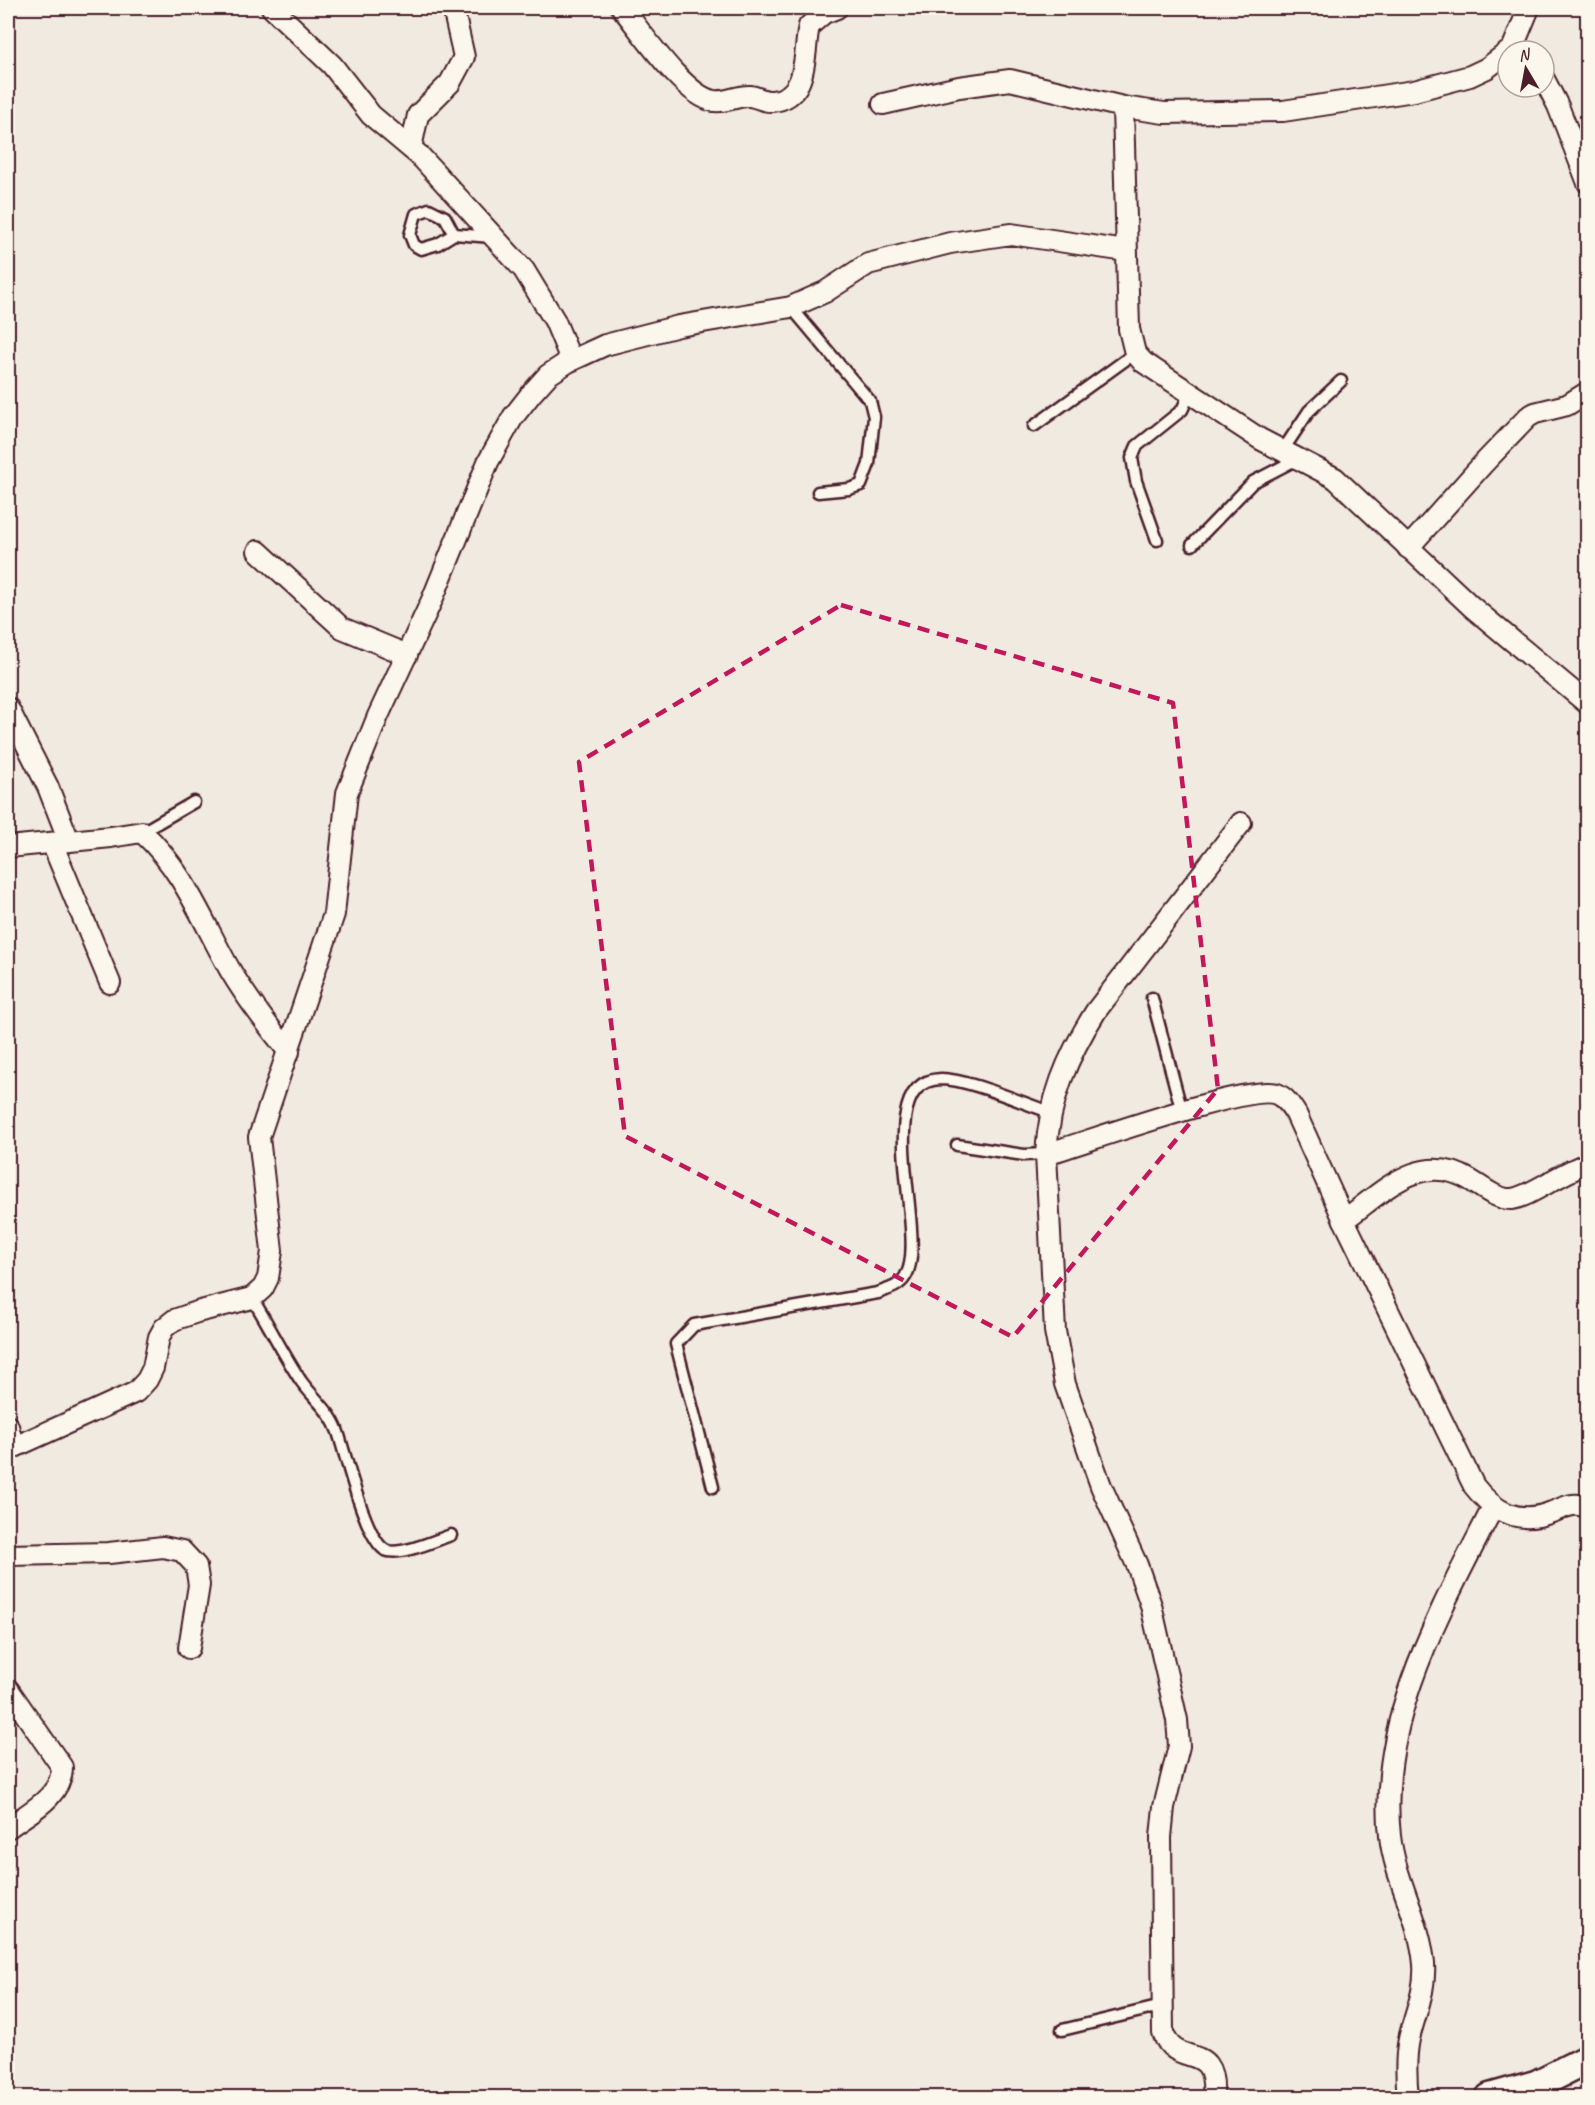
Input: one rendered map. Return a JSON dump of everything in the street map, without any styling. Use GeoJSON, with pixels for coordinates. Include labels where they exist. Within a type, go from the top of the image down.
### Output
{"type":"FeatureCollection","features":[{"type":"Feature","properties":{"kind":"main road"},"geometry":{"type":"LineString","coordinates":[[1490,2097],[1536,2085],[1587,2059]]}},
{"type":"Feature","properties":{"kind":"street"},"geometry":{"type":"LineString","coordinates":[[272,8],[332,65],[371,115],[411,148],[530,277],[555,321],[571,360]]}},
{"type":"Feature","properties":{"kind":"street"},"geometry":{"type":"LineString","coordinates":[[411,148],[418,115],[450,83],[462,64],[464,49],[453,8]]}},
{"type":"Feature","properties":{"kind":"street"},"geometry":{"type":"LineString","coordinates":[[622,8],[686,84],[707,100],[717,102],[752,96],[769,102],[785,96],[803,76],[809,26],[824,13],[837,8]]}},
{"type":"Feature","properties":{"kind":"street"},"geometry":{"type":"LineString","coordinates":[[1515,39],[1523,11]]}},
{"type":"Feature","properties":{"kind":"street"},"geometry":{"type":"LineString","coordinates":[[883,104],[959,87],[1010,80],[1123,108],[1164,113],[1233,113],[1321,106],[1414,91],[1470,76],[1496,62]]}},
{"type":"Feature","properties":{"kind":"street"},"geometry":{"type":"LineString","coordinates":[[1554,99],[1587,183]]}},
{"type":"Feature","properties":{"kind":"street"},"geometry":{"type":"LineString","coordinates":[[1123,108],[1129,329],[1135,353],[1143,362],[1260,439],[1335,478],[1472,607],[1587,704]]}},
{"type":"Feature","properties":{"kind":"street"},"geometry":{"type":"LineString","coordinates":[[8,1426],[10,1448],[136,1392],[147,1380],[153,1368],[159,1337],[164,1328],[174,1320],[252,1298],[263,1288],[268,1278],[272,1251],[259,1137],[334,914],[347,793],[354,771],[407,655],[488,462],[513,417],[548,375],[571,360],[605,345],[679,326],[791,307],[825,292],[868,264],[950,243],[1011,234],[1126,251]]}},
{"type":"Feature","properties":{"kind":"street"},"geometry":{"type":"LineString","coordinates":[[1408,548],[1459,489],[1528,417],[1535,412],[1567,405],[1587,392]]}},
{"type":"Feature","properties":{"kind":"street"},"geometry":{"type":"LineString","coordinates":[[258,551],[342,628],[407,655]]}},
{"type":"Feature","properties":{"kind":"street"},"geometry":{"type":"LineString","coordinates":[[8,708],[48,787],[61,842],[110,983]]}},
{"type":"Feature","properties":{"kind":"street"},"geometry":{"type":"LineString","coordinates":[[1213,2097],[1214,2077],[1209,2065],[1200,2058],[1176,2051],[1167,2044],[1163,2033],[1161,1837],[1164,1807],[1179,1746],[1177,1720],[1151,1605],[1137,1565],[1101,1486],[1065,1384],[1055,1331],[1046,1154],[1050,1112],[1068,1062],[1096,1011],[1241,823]]}},
{"type":"Feature","properties":{"kind":"street"},"geometry":{"type":"LineString","coordinates":[[8,847],[142,832],[167,858],[190,894],[231,972],[289,1052]]}},
{"type":"Feature","properties":{"kind":"street"},"geometry":{"type":"LineString","coordinates":[[1046,1154],[1182,1112],[1252,1094],[1265,1092],[1277,1094],[1288,1102],[1296,1114],[1344,1220],[1474,1486],[1493,1507],[1515,1517],[1526,1518],[1549,1514],[1571,1504],[1579,1504],[1587,1508]]}},
{"type":"Feature","properties":{"kind":"street"},"geometry":{"type":"LineString","coordinates":[[1344,1220],[1403,1178],[1419,1170],[1436,1168],[1461,1174],[1496,1195],[1513,1199],[1523,1196],[1561,1174],[1587,1164]]}},
{"type":"Feature","properties":{"kind":"street"},"geometry":{"type":"LineString","coordinates":[[1408,2097],[1406,2056],[1425,1982],[1417,1927],[1391,1840],[1388,1812],[1390,1774],[1402,1714],[1414,1672],[1493,1507]]}},
{"type":"Feature","properties":{"kind":"street"},"geometry":{"type":"LineString","coordinates":[[8,1555],[109,1553],[163,1547],[182,1551],[196,1566],[199,1585],[189,1648]]}},
{"type":"Feature","properties":{"kind":"street"},"geometry":{"type":"LineString","coordinates":[[8,1689],[59,1762],[62,1776],[55,1792],[8,1828]]}},
{"type":"Feature","properties":{"kind":"lane"},"geometry":{"type":"LineString","coordinates":[[454,234],[494,237]]}},
{"type":"Feature","properties":{"kind":"lane"},"geometry":{"type":"LineString","coordinates":[[791,307],[837,364],[861,389],[870,401],[874,417],[868,464],[861,485],[849,489],[818,492]]}},
{"type":"Feature","properties":{"kind":"lane"},"geometry":{"type":"LineString","coordinates":[[1034,426],[1135,353]]}},
{"type":"Feature","properties":{"kind":"lane"},"geometry":{"type":"LineString","coordinates":[[1192,545],[1253,482],[1291,454],[1309,411],[1341,381]]}},
{"type":"Feature","properties":{"kind":"lane"},"geometry":{"type":"LineString","coordinates":[[1157,540],[1136,480],[1132,458],[1137,446],[1182,410],[1190,393]]}},
{"type":"Feature","properties":{"kind":"lane"},"geometry":{"type":"LineString","coordinates":[[142,832],[194,802]]}},
{"type":"Feature","properties":{"kind":"lane"},"geometry":{"type":"LineString","coordinates":[[1152,998],[1182,1112]]}},
{"type":"Feature","properties":{"kind":"lane"},"geometry":{"type":"LineString","coordinates":[[713,1487],[676,1344],[694,1325],[878,1293],[897,1286],[905,1278],[909,1269],[911,1247],[905,1128],[910,1097],[916,1088],[926,1082],[953,1080],[1050,1112]]}},
{"type":"Feature","properties":{"kind":"lane"},"geometry":{"type":"LineString","coordinates":[[957,1145],[1024,1155],[1046,1154]]}},
{"type":"Feature","properties":{"kind":"lane"},"geometry":{"type":"LineString","coordinates":[[252,1298],[301,1380],[330,1415],[337,1429],[359,1501],[380,1545],[387,1551],[405,1550],[451,1535]]}},
{"type":"Feature","properties":{"kind":"lane"},"geometry":{"type":"LineString","coordinates":[[1062,2030],[1162,2006]]}},
{"type":"Feature","properties":{"kind":"highlighted area"},"geometry":{"type":"Polygon","coordinates":[[[841,605],[1173,703],[1218,1089],[1013,1337],[625,1136],[579,762],[841,605]]]}}]}
